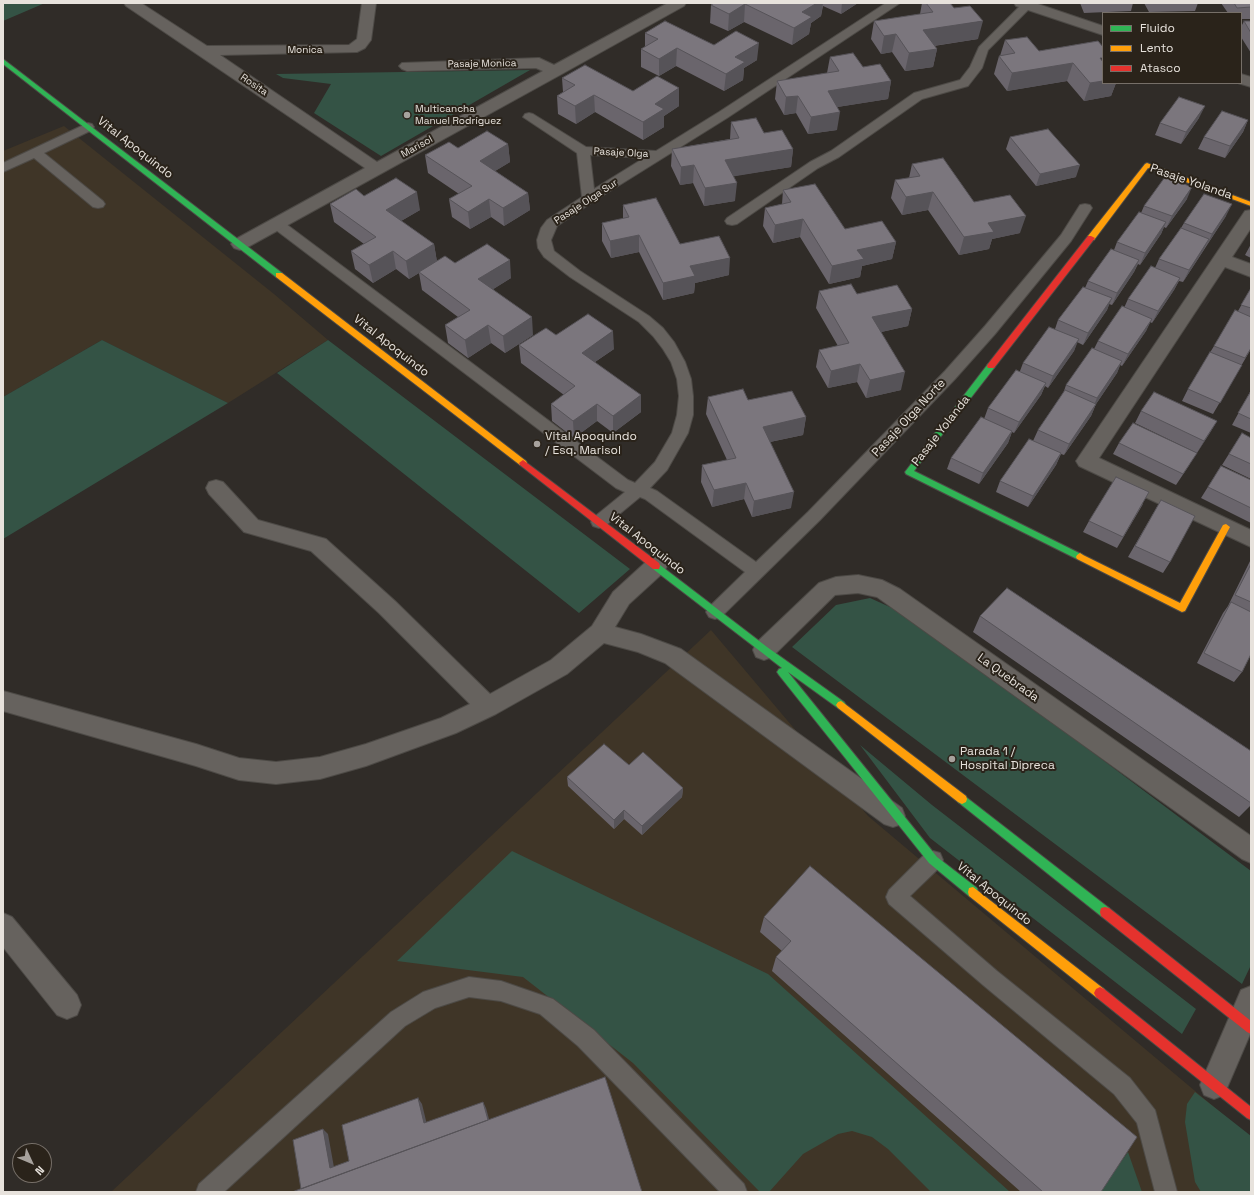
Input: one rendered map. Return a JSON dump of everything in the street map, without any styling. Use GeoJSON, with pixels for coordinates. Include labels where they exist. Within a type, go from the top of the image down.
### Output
{"type":"FeatureCollection","features":[{"type":"Feature","properties":{"kind":"street","name":"Rosita"},"geometry":{"type":"LineString","coordinates":[[131,3],[377,169]]}},
{"type":"Feature","properties":{"kind":"street","name":"Monica"},"geometry":{"type":"LineString","coordinates":[[204,51],[352,49],[360,45],[364,40],[369,3]]}},
{"type":"Feature","properties":{"kind":"street","name":"Marisol"},"geometry":{"type":"LineString","coordinates":[[240,244],[679,3]]}},
{"type":"Feature","properties":{"kind":"street"},"geometry":{"type":"LineString","coordinates":[[1024,4],[1102,31]]}},
{"type":"Feature","properties":{"kind":"street","name":"Vital Apoquindo"},"geometry":{"type":"LineString","coordinates":[[3,61],[764,650],[854,714],[1248,1016]]}},
{"type":"Feature","properties":{"kind":"street","name":"Pasaje Monica"},"geometry":{"type":"LineString","coordinates":[[407,66],[539,63],[555,72]]}},
{"type":"Feature","properties":{"kind":"street","name":"Pasaje Yolanda"},"geometry":{"type":"LineString","coordinates":[[1226,527],[1182,608],[909,472],[1147,165],[1251,204]]}},
{"type":"Feature","properties":{"kind":"street"},"geometry":{"type":"LineString","coordinates":[[1251,215],[1086,461],[1251,539]]}},
{"type":"Feature","properties":{"kind":"street"},"geometry":{"type":"LineString","coordinates":[[1221,259],[1251,271]]}},
{"type":"Feature","properties":{"kind":"street"},"geometry":{"type":"LineString","coordinates":[[216,488],[251,526],[318,545],[387,607],[488,707]]}},
{"type":"Feature","properties":{"kind":"street"},"geometry":{"type":"LineString","coordinates":[[3,701],[196,755],[239,769],[276,773],[320,768],[366,755],[448,726],[488,707],[559,667],[600,633],[621,598],[656,566]]}},
{"type":"Feature","properties":{"kind":"street","name":"La Quebrada"},"geometry":{"type":"LineString","coordinates":[[764,650],[827,589],[836,586],[858,584],[882,589],[1251,851]]}},
{"type":"Feature","properties":{"kind":"street"},"geometry":{"type":"LineString","coordinates":[[600,633],[641,643],[672,656],[904,824]]}},
{"type":"Feature","properties":{"kind":"street","name":"Vital Apoquindo"},"geometry":{"type":"LineString","coordinates":[[764,650],[933,860],[1251,1114]]}},
{"type":"Feature","properties":{"kind":"street"},"geometry":{"type":"LineString","coordinates":[[3,926],[67,1005]]}},
{"type":"Feature","properties":{"kind":"street"},"geometry":{"type":"LineString","coordinates":[[1214,1085],[1248,1016]]}},
{"type":"Feature","properties":{"kind":"lane","name":"Pasaje Olga Sur"},"geometry":{"type":"LineString","coordinates":[[599,522],[638,490],[661,466],[672,450],[680,433],[685,415],[686,396],[684,379],[678,362],[669,346],[644,318],[574,274],[549,254],[545,248],[544,240],[548,228],[552,223],[589,198],[723,116],[894,3]]}},
{"type":"Feature","properties":{"kind":"lane"},"geometry":{"type":"LineString","coordinates":[[732,221],[814,165],[835,154],[918,96],[964,83],[976,68],[982,50],[1024,4]]}},
{"type":"Feature","properties":{"kind":"lane","name":"Pasaje Olga"},"geometry":{"type":"LineString","coordinates":[[529,117],[583,151],[658,156]]}},
{"type":"Feature","properties":{"kind":"lane"},"geometry":{"type":"LineString","coordinates":[[3,168],[88,126]]}},
{"type":"Feature","properties":{"kind":"lane","name":"Pasaje Olga"},"geometry":{"type":"LineString","coordinates":[[583,151],[589,198]]}},
{"type":"Feature","properties":{"kind":"lane"},"geometry":{"type":"LineString","coordinates":[[35,152],[98,204]]}},
{"type":"Feature","properties":{"kind":"lane","name":"Pasaje Olga Norte"},"geometry":{"type":"LineString","coordinates":[[715,612],[858,471],[950,375],[990,330],[1061,243],[1085,208]]}},
{"type":"Feature","properties":{"kind":"lane"},"geometry":{"type":"LineString","coordinates":[[277,224],[622,484],[651,495],[757,572]]}},
{"type":"Feature","properties":{"kind":"lane"},"geometry":{"type":"LineString","coordinates":[[933,860],[896,897],[990,978],[1122,1086],[1147,1118],[1166,1192]]}},
{"type":"Feature","properties":{"kind":"lane"},"geometry":{"type":"LineString","coordinates":[[207,1192],[398,1019],[430,999],[469,988],[501,991],[546,1006],[586,1038],[736,1192]]}},
{"type":"Feature","properties":{"kind":"shaded area"},"geometry":{"type":"Polygon","coordinates":[[[64,126],[274,294],[328,340],[228,403],[102,340],[3,397],[3,151],[64,126]]]}},
{"type":"Feature","properties":{"kind":"shaded area"},"geometry":{"type":"Polygon","coordinates":[[[711,630],[868,816],[1251,1138],[1251,1192],[111,1192],[711,630]]]}},
{"type":"Feature","properties":{"kind":"green space"},"geometry":{"type":"Polygon","coordinates":[[[3,3],[45,3],[3,21],[3,3]]]}},
{"type":"Feature","properties":{"kind":"green space"},"geometry":{"type":"Polygon","coordinates":[[[530,70],[381,156],[314,113],[331,84],[283,78],[276,74],[530,70]]]}},
{"type":"Feature","properties":{"kind":"green space"},"geometry":{"type":"Polygon","coordinates":[[[102,340],[228,403],[3,539],[3,397],[102,340]]]}},
{"type":"Feature","properties":{"kind":"green space"},"geometry":{"type":"Polygon","coordinates":[[[328,340],[630,569],[579,613],[277,373],[328,340]]]}},
{"type":"Feature","properties":{"kind":"green space"},"geometry":{"type":"Polygon","coordinates":[[[870,598],[912,617],[1251,871],[1251,965],[1242,984],[792,647],[836,605],[870,598]]]}},
{"type":"Feature","properties":{"kind":"green space"},"geometry":{"type":"Polygon","coordinates":[[[860,745],[932,805],[1196,1009],[1182,1034],[930,838],[860,745]]]}},
{"type":"Feature","properties":{"kind":"green space"},"geometry":{"type":"Polygon","coordinates":[[[512,851],[768,974],[1010,1192],[931,1192],[888,1149],[872,1137],[852,1131],[838,1134],[803,1154],[769,1192],[760,1192],[633,1063],[523,977],[397,961],[512,851]]]}},
{"type":"Feature","properties":{"kind":"green space"},"geometry":{"type":"Polygon","coordinates":[[[1195,1092],[1251,1136],[1251,1192],[1201,1192],[1195,1182],[1185,1122],[1187,1104],[1195,1092]]]}},
{"type":"Feature","properties":{"kind":"green space"},"geometry":{"type":"Polygon","coordinates":[[[1128,1152],[1142,1192],[1100,1192],[1128,1152]]]}},
{"type":"Feature","properties":{"kind":"building"},"geometry":{"type":"Polygon","coordinates":[[[714,3],[817,3],[802,12],[812,17],[794,28],[745,4],[729,14],[711,5],[714,3]]]}},
{"type":"Feature","properties":{"kind":"building"},"geometry":{"type":"Polygon","coordinates":[[[926,3],[950,3],[954,8],[970,6],[983,21],[923,30],[937,49],[909,53],[896,34],[884,36],[874,21],[933,12],[926,3]]]}},
{"type":"Feature","properties":{"kind":"building"},"geometry":{"type":"Polygon","coordinates":[[[1234,3],[1251,3],[1251,7],[1237,8],[1234,3]]]}},
{"type":"Feature","properties":{"kind":"building"},"geometry":{"type":"Polygon","coordinates":[[[665,21],[714,45],[736,31],[759,43],[735,57],[745,62],[726,74],[677,48],[659,59],[641,49],[658,39],[645,33],[665,21]]]}},
{"type":"Feature","properties":{"kind":"building"},"geometry":{"type":"Polygon","coordinates":[[[1244,21],[1251,21],[1251,33],[1244,21]]]}},
{"type":"Feature","properties":{"kind":"building"},"geometry":{"type":"Polygon","coordinates":[[[1027,37],[1039,51],[1098,41],[1102,46],[1102,58],[1100,58],[1102,61],[1102,81],[1090,83],[1073,63],[1012,73],[999,56],[1015,53],[1005,40],[1027,37]]]}},
{"type":"Feature","properties":{"kind":"building"},"geometry":{"type":"Polygon","coordinates":[[[853,53],[863,67],[880,64],[891,81],[828,91],[840,112],[811,117],[798,96],[786,97],[777,81],[839,71],[830,57],[853,53]]]}},
{"type":"Feature","properties":{"kind":"building"},"geometry":{"type":"Polygon","coordinates":[[[585,65],[633,91],[657,76],[679,88],[655,104],[664,109],[643,122],[594,95],[575,106],[557,96],[575,85],[562,78],[585,65]]]}},
{"type":"Feature","properties":{"kind":"building"},"geometry":{"type":"Polygon","coordinates":[[[1179,97],[1205,106],[1186,132],[1160,123],[1179,97]]]}},
{"type":"Feature","properties":{"kind":"building"},"geometry":{"type":"Polygon","coordinates":[[[1222,111],[1248,120],[1230,146],[1204,137],[1222,111]]]}},
{"type":"Feature","properties":{"kind":"building"},"geometry":{"type":"Polygon","coordinates":[[[756,118],[764,133],[782,130],[793,149],[725,160],[737,183],[705,188],[694,165],[681,167],[672,149],[739,138],[731,122],[756,118]]]}},
{"type":"Feature","properties":{"kind":"building"},"geometry":{"type":"Polygon","coordinates":[[[1048,129],[1080,165],[1040,174],[1010,137],[1048,129]]]}},
{"type":"Feature","properties":{"kind":"building"},"geometry":{"type":"Polygon","coordinates":[[[487,131],[508,144],[480,161],[528,193],[503,208],[489,199],[468,212],[449,199],[472,186],[425,155],[449,142],[458,148],[487,131]]]}},
{"type":"Feature","properties":{"kind":"building"},"geometry":{"type":"Polygon","coordinates":[[[943,158],[974,202],[1010,195],[1026,216],[988,223],[994,232],[964,237],[933,192],[906,197],[895,180],[920,176],[912,164],[943,158]]]}},
{"type":"Feature","properties":{"kind":"building"},"geometry":{"type":"Polygon","coordinates":[[[1165,177],[1192,187],[1172,216],[1144,206],[1165,177]]]}},
{"type":"Feature","properties":{"kind":"building"},"geometry":{"type":"Polygon","coordinates":[[[396,178],[417,192],[386,210],[434,244],[406,261],[393,251],[369,265],[351,251],[376,237],[330,204],[356,189],[364,196],[396,178]]]}},
{"type":"Feature","properties":{"kind":"building"},"geometry":{"type":"Polygon","coordinates":[[[815,184],[845,229],[882,221],[896,242],[857,250],[864,259],[832,266],[803,219],[775,225],[765,208],[791,202],[783,190],[815,184]]]}},
{"type":"Feature","properties":{"kind":"building"},"geometry":{"type":"Polygon","coordinates":[[[1204,194],[1232,204],[1212,234],[1184,223],[1204,194]]]}},
{"type":"Feature","properties":{"kind":"building"},"geometry":{"type":"Polygon","coordinates":[[[656,198],[680,244],[719,236],[730,258],[690,266],[695,276],[663,283],[639,235],[610,241],[602,223],[629,217],[623,205],[656,198]]]}},
{"type":"Feature","properties":{"kind":"building"},"geometry":{"type":"Polygon","coordinates":[[[1139,212],[1166,222],[1145,253],[1117,242],[1139,212]]]}},
{"type":"Feature","properties":{"kind":"building"},"geometry":{"type":"Polygon","coordinates":[[[1181,228],[1209,239],[1189,270],[1159,259],[1181,228]]]}},
{"type":"Feature","properties":{"kind":"building"},"geometry":{"type":"Polygon","coordinates":[[[487,244],[510,260],[478,279],[532,317],[503,336],[488,325],[465,340],[445,325],[470,310],[419,272],[445,256],[455,263],[487,244]]]}},
{"type":"Feature","properties":{"kind":"building"},"geometry":{"type":"Polygon","coordinates":[[[1111,249],[1139,260],[1117,293],[1088,281],[1111,249]]]}},
{"type":"Feature","properties":{"kind":"building"},"geometry":{"type":"Polygon","coordinates":[[[1151,266],[1180,278],[1158,311],[1128,299],[1151,266]]]}},
{"type":"Feature","properties":{"kind":"building"},"geometry":{"type":"Polygon","coordinates":[[[851,284],[857,294],[897,285],[912,309],[872,317],[905,372],[870,380],[860,364],[831,371],[819,350],[849,343],[819,291],[851,284]]]}},
{"type":"Feature","properties":{"kind":"building"},"geometry":{"type":"Polygon","coordinates":[[[1083,287],[1112,298],[1088,333],[1058,320],[1083,287]]]}},
{"type":"Feature","properties":{"kind":"building"},"geometry":{"type":"Polygon","coordinates":[[[1251,288],[1251,308],[1241,305],[1251,288]]]}},
{"type":"Feature","properties":{"kind":"building"},"geometry":{"type":"Polygon","coordinates":[[[1122,306],[1152,319],[1128,354],[1098,341],[1122,306]]]}},
{"type":"Feature","properties":{"kind":"building"},"geometry":{"type":"Polygon","coordinates":[[[1235,310],[1251,317],[1251,348],[1245,358],[1214,346],[1235,310]]]}},
{"type":"Feature","properties":{"kind":"building"},"geometry":{"type":"Polygon","coordinates":[[[588,314],[613,331],[582,353],[641,395],[613,416],[597,404],[573,421],[551,404],[575,386],[519,345],[546,328],[556,335],[588,314]]]}},
{"type":"Feature","properties":{"kind":"building"},"geometry":{"type":"Polygon","coordinates":[[[1049,327],[1079,339],[1053,376],[1023,363],[1049,327]]]}},
{"type":"Feature","properties":{"kind":"building"},"geometry":{"type":"Polygon","coordinates":[[[1092,348],[1122,361],[1097,398],[1066,385],[1092,348]]]}},
{"type":"Feature","properties":{"kind":"building"},"geometry":{"type":"Polygon","coordinates":[[[1210,352],[1242,365],[1220,403],[1188,389],[1210,352]]]}},
{"type":"Feature","properties":{"kind":"building"},"geometry":{"type":"Polygon","coordinates":[[[1016,370],[1046,383],[1019,422],[988,408],[1016,370]]]}},
{"type":"Feature","properties":{"kind":"building"},"geometry":{"type":"Polygon","coordinates":[[[743,389],[748,400],[792,391],[806,417],[763,427],[794,492],[754,501],[746,483],[714,490],[702,465],[736,458],[708,397],[743,389]]]}},
{"type":"Feature","properties":{"kind":"building"},"geometry":{"type":"Polygon","coordinates":[[[1065,390],[1096,404],[1069,444],[1038,430],[1065,390]]]}},
{"type":"Feature","properties":{"kind":"building"},"geometry":{"type":"Polygon","coordinates":[[[1251,391],[1251,419],[1238,413],[1251,391]]]}},
{"type":"Feature","properties":{"kind":"building"},"geometry":{"type":"Polygon","coordinates":[[[1154,392],[1217,421],[1204,441],[1141,411],[1154,392]]]}},
{"type":"Feature","properties":{"kind":"building"},"geometry":{"type":"Polygon","coordinates":[[[981,417],[1012,431],[983,473],[951,458],[981,417]]]}},
{"type":"Feature","properties":{"kind":"building"},"geometry":{"type":"Polygon","coordinates":[[[1133,423],[1197,453],[1183,474],[1119,443],[1133,423]]]}},
{"type":"Feature","properties":{"kind":"building"},"geometry":{"type":"Polygon","coordinates":[[[1242,433],[1251,438],[1251,464],[1229,454],[1242,433]]]}},
{"type":"Feature","properties":{"kind":"building"},"geometry":{"type":"Polygon","coordinates":[[[1029,439],[1061,453],[1033,496],[1000,481],[1029,439]]]}},
{"type":"Feature","properties":{"kind":"building"},"geometry":{"type":"Polygon","coordinates":[[[1221,466],[1251,480],[1251,508],[1208,487],[1221,466]]]}},
{"type":"Feature","properties":{"kind":"building"},"geometry":{"type":"Polygon","coordinates":[[[1116,477],[1149,492],[1123,537],[1089,521],[1116,477]]]}},
{"type":"Feature","properties":{"kind":"building"},"geometry":{"type":"Polygon","coordinates":[[[1161,500],[1195,516],[1170,562],[1135,546],[1161,500]]]}},
{"type":"Feature","properties":{"kind":"building"},"geometry":{"type":"Polygon","coordinates":[[[1251,564],[1251,602],[1235,595],[1251,564]]]}},
{"type":"Feature","properties":{"kind":"building"},"geometry":{"type":"Polygon","coordinates":[[[1007,588],[1251,751],[1251,803],[980,616],[1007,588]]]}},
{"type":"Feature","properties":{"kind":"building"},"geometry":{"type":"Polygon","coordinates":[[[1231,602],[1251,612],[1251,654],[1242,672],[1204,653],[1231,602]]]}},
{"type":"Feature","properties":{"kind":"building"},"geometry":{"type":"Polygon","coordinates":[[[604,744],[629,765],[643,752],[683,788],[642,826],[624,810],[614,820],[567,777],[604,744]]]}},
{"type":"Feature","properties":{"kind":"building"},"geometry":{"type":"Polygon","coordinates":[[[810,866],[1137,1137],[1101,1192],[1043,1192],[776,957],[791,941],[764,917],[810,866]]]}},
{"type":"Feature","properties":{"kind":"building"},"geometry":{"type":"Polygon","coordinates":[[[605,1077],[642,1192],[292,1192],[605,1077]]]}},
{"type":"Feature","properties":{"kind":"building"},"geometry":{"type":"Polygon","coordinates":[[[418,1098],[424,1123],[483,1102],[488,1120],[301,1189],[293,1140],[323,1129],[330,1168],[349,1161],[342,1125],[418,1098]]]}},
{"type":"Feature","properties":{"kind":"traffic: fast"},"geometry":{"type":"LineString","coordinates":[[3,61],[279,275]]}},
{"type":"Feature","properties":{"kind":"traffic: fast"},"geometry":{"type":"LineString","coordinates":[[991,366],[909,472],[1080,557]]}},
{"type":"Feature","properties":{"kind":"traffic: fast"},"geometry":{"type":"LineString","coordinates":[[656,566],[764,650],[841,705]]}},
{"type":"Feature","properties":{"kind":"traffic: fast"},"geometry":{"type":"LineString","coordinates":[[782,672],[933,860],[973,892]]}},
{"type":"Feature","properties":{"kind":"traffic: fast"},"geometry":{"type":"LineString","coordinates":[[962,799],[1105,912]]}},
{"type":"Feature","properties":{"kind":"traffic: slow"},"geometry":{"type":"LineString","coordinates":[[1091,238],[1147,165],[1251,204]]}},
{"type":"Feature","properties":{"kind":"traffic: slow"},"geometry":{"type":"LineString","coordinates":[[279,275],[523,463]]}},
{"type":"Feature","properties":{"kind":"traffic: slow"},"geometry":{"type":"LineString","coordinates":[[1080,557],[1182,608],[1226,527]]}},
{"type":"Feature","properties":{"kind":"traffic: slow"},"geometry":{"type":"LineString","coordinates":[[841,705],[962,799]]}},
{"type":"Feature","properties":{"kind":"traffic: slow"},"geometry":{"type":"LineString","coordinates":[[973,892],[1100,993]]}},
{"type":"Feature","properties":{"kind":"traffic: jam"},"geometry":{"type":"LineString","coordinates":[[991,366],[1091,238]]}},
{"type":"Feature","properties":{"kind":"traffic: jam"},"geometry":{"type":"LineString","coordinates":[[523,463],[656,566]]}},
{"type":"Feature","properties":{"kind":"traffic: jam"},"geometry":{"type":"LineString","coordinates":[[1105,912],[1251,1028]]}},
{"type":"Feature","properties":{"kind":"traffic: jam"},"geometry":{"type":"LineString","coordinates":[[1100,993],[1251,1114]]}},
{"type":"Feature","properties":{"kind":"place","name":"Multicancha Manuel Rodríguez"},"geometry":{"type":"Point","coordinates":[407,115]}},
{"type":"Feature","properties":{"kind":"place","name":"Vital Apoquindo / Esq. Marisol"},"geometry":{"type":"Point","coordinates":[537,444]}},
{"type":"Feature","properties":{"kind":"place","name":"Parada 1 / Hospital Dipreca"},"geometry":{"type":"Point","coordinates":[952,759]}}]}
